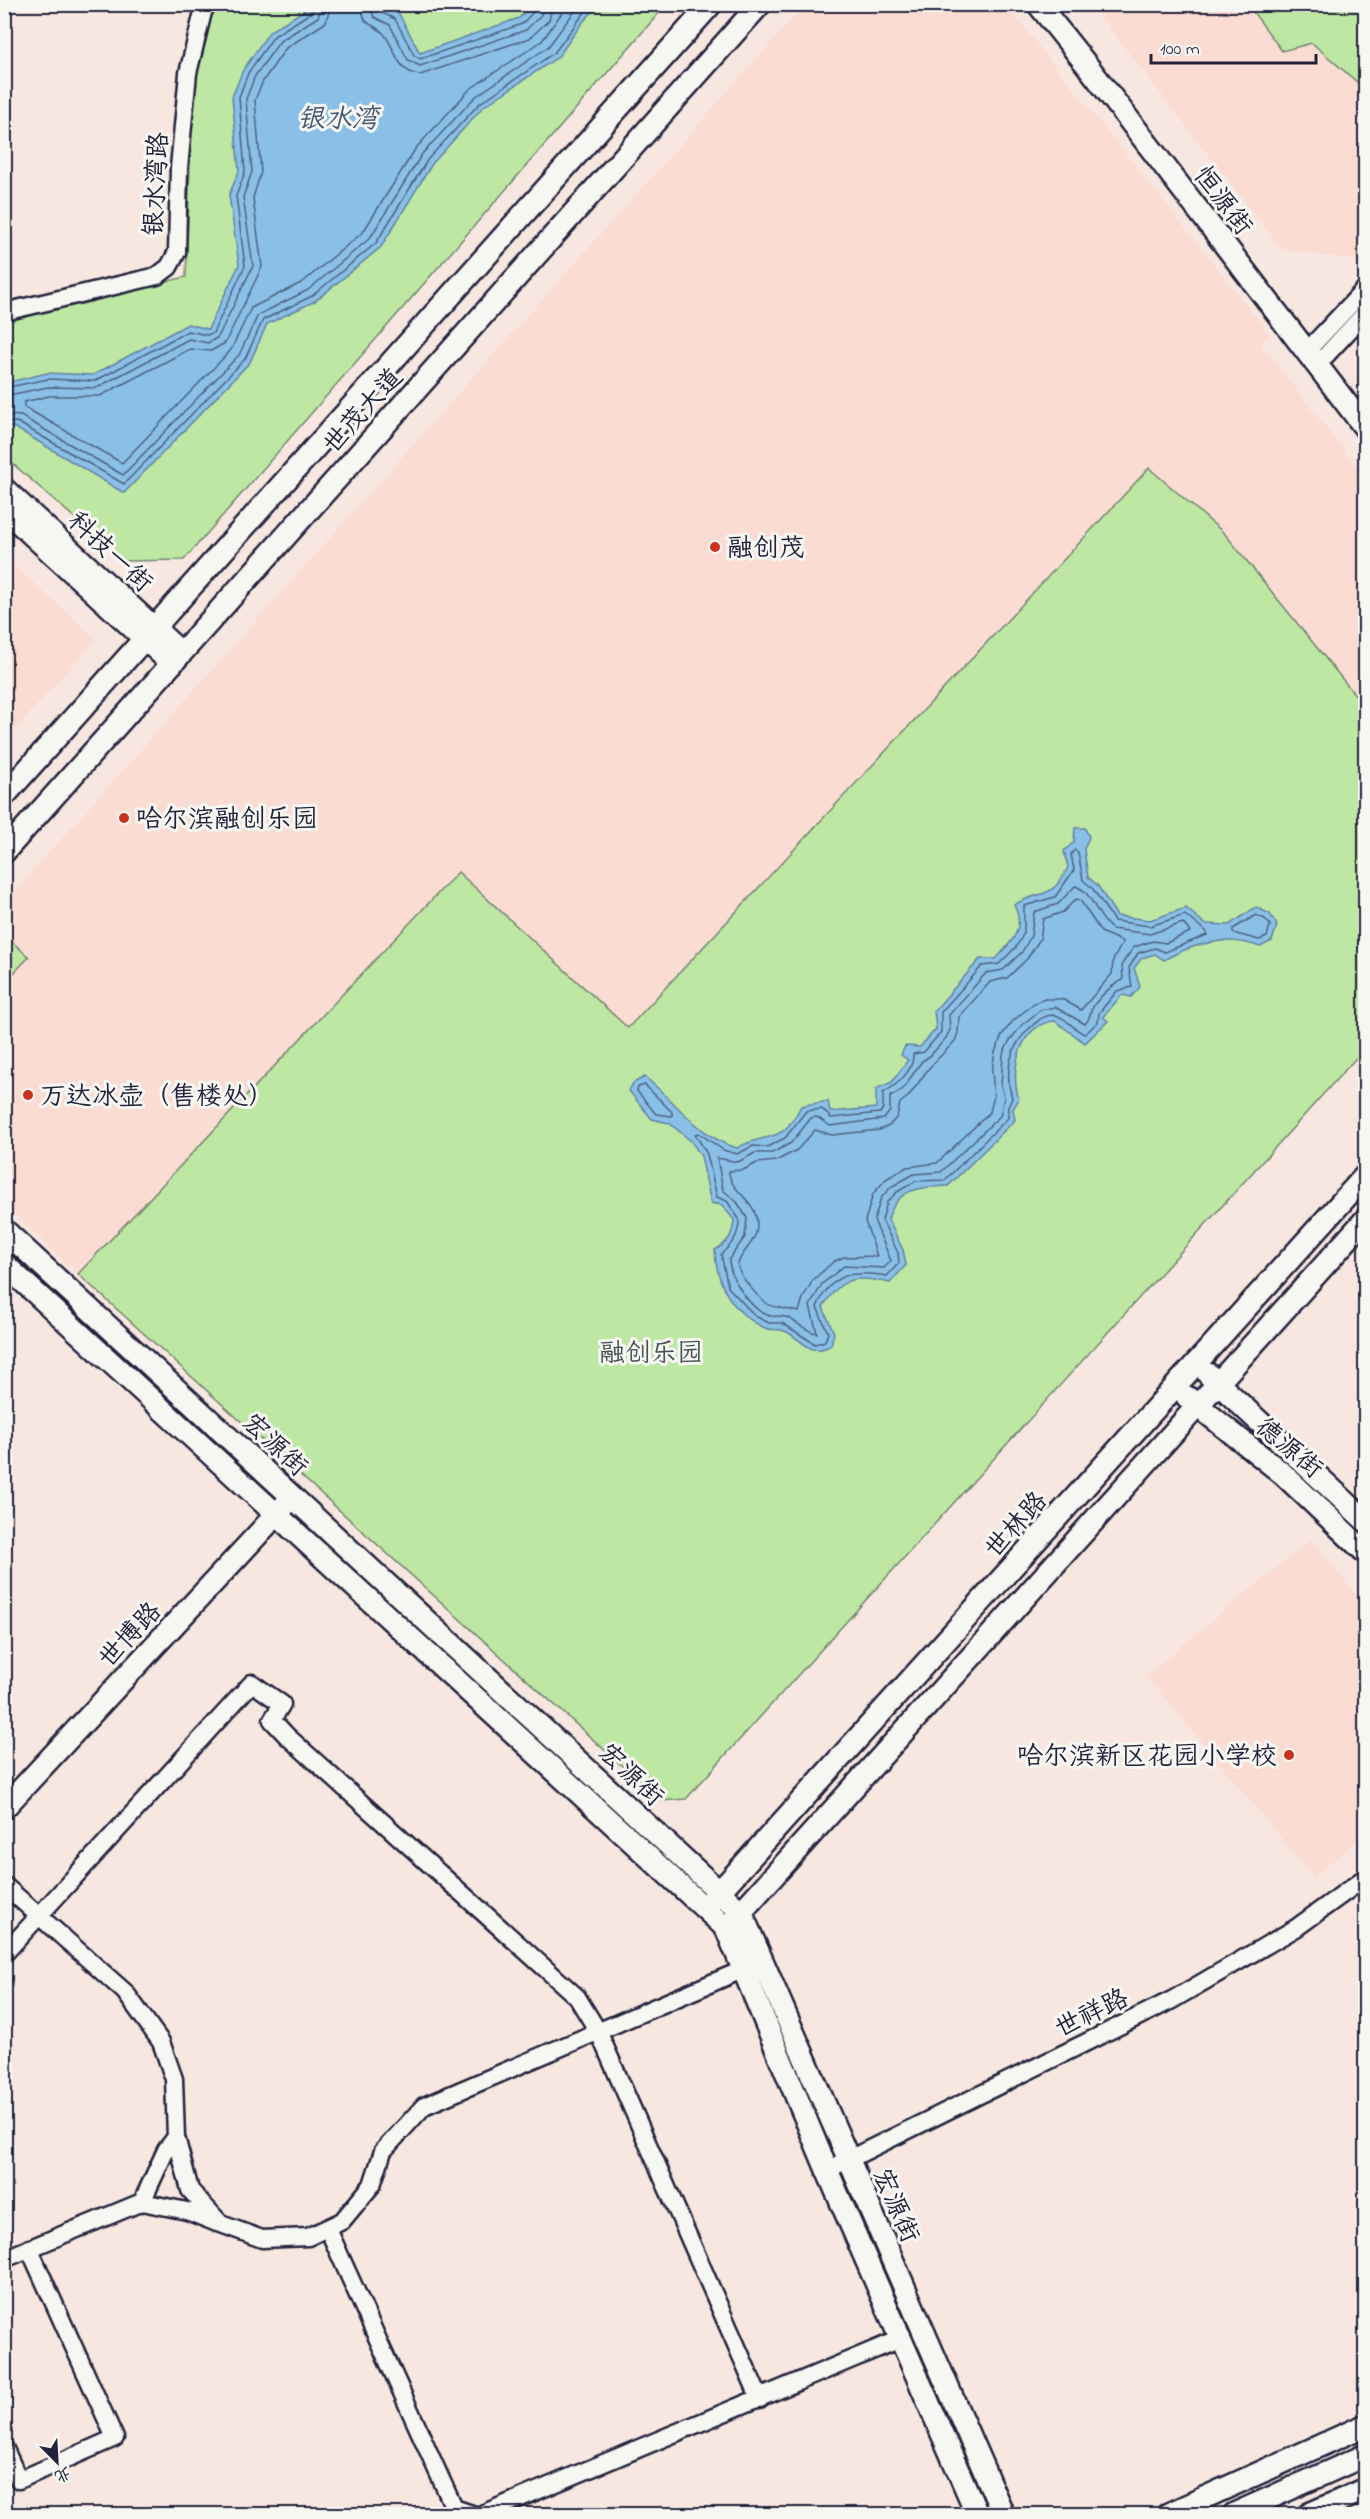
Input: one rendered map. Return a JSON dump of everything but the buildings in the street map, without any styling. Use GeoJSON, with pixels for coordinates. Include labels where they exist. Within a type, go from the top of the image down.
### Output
{"type":"FeatureCollection","features":[{"type":"Feature","properties":{"kind":"main road","name":"世茂大道"},"geometry":{"type":"LineString","coordinates":[[4,796],[711,4]]}},
{"type":"Feature","properties":{"kind":"main road","name":"世茂大道"},"geometry":{"type":"LineString","coordinates":[[4,852],[760,4]]}},
{"type":"Feature","properties":{"kind":"main road","name":"恒源街"},"geometry":{"type":"LineString","coordinates":[[1038,4],[1316,354],[1365,406]]}},
{"type":"Feature","properties":{"kind":"main road","name":"恒源街"},"geometry":{"type":"LineString","coordinates":[[1054,4],[1316,354],[1365,429]]}},
{"type":"Feature","properties":{"kind":"main road","name":"科技一街"},"geometry":{"type":"LineString","coordinates":[[4,489],[176,659]]}},
{"type":"Feature","properties":{"kind":"main road","name":"科技一街"},"geometry":{"type":"LineString","coordinates":[[4,509],[150,634]]}},
{"type":"Feature","properties":{"kind":"main road","name":"世林路"},"geometry":{"type":"LineString","coordinates":[[704,1908],[1365,1175]]}},
{"type":"Feature","properties":{"kind":"main road"},"geometry":{"type":"LineString","coordinates":[[726,1928],[1365,1219]]}},
{"type":"Feature","properties":{"kind":"main road","name":"宏源街"},"geometry":{"type":"LineString","coordinates":[[4,1230],[741,1912],[1003,2514]]}},
{"type":"Feature","properties":{"kind":"main road","name":"宏源街"},"geometry":{"type":"LineString","coordinates":[[4,1264],[726,1928],[827,2170],[977,2514]]}},
{"type":"Feature","properties":{"kind":"main road","name":"德源街"},"geometry":{"type":"LineString","coordinates":[[1196,1364],[1365,1521]]}},
{"type":"Feature","properties":{"kind":"main road","name":"德源街"},"geometry":{"type":"LineString","coordinates":[[1175,1387],[1315,1503],[1365,1553]]}},
{"type":"Feature","properties":{"kind":"main road","name":"世博路"},"geometry":{"type":"LineString","coordinates":[[4,1796],[289,1493]]}},
{"type":"Feature","properties":{"kind":"main road","name":"世博路"},"geometry":{"type":"LineString","coordinates":[[4,1808],[272,1511]]}},
{"type":"Feature","properties":{"kind":"main road"},"geometry":{"type":"LineString","coordinates":[[1168,2514],[1365,2425]]}},
{"type":"Feature","properties":{"kind":"main road"},"geometry":{"type":"LineString","coordinates":[[1234,2514],[1365,2455]]}},
{"type":"Feature","properties":{"kind":"main road"},"geometry":{"type":"LineString","coordinates":[[1308,2514],[1365,2488]]}},
{"type":"Feature","properties":{"kind":"street","name":"银水湾路"},"geometry":{"type":"LineString","coordinates":[[4,312],[157,276],[169,267],[177,252],[179,168],[188,73],[198,32],[208,4]]}},
{"type":"Feature","properties":{"kind":"street"},"geometry":{"type":"LineString","coordinates":[[1316,354],[1365,288]]}},
{"type":"Feature","properties":{"kind":"street"},"geometry":{"type":"LineString","coordinates":[[1316,354],[1365,312]]}},
{"type":"Feature","properties":{"kind":"street"},"geometry":{"type":"LineString","coordinates":[[4,1954],[252,1683],[282,1704],[272,1720],[577,1997],[599,2033],[760,2399]]}},
{"type":"Feature","properties":{"kind":"street","name":"世祥路"},"geometry":{"type":"LineString","coordinates":[[827,2170],[1172,2000],[1296,1928],[1365,1877]]}},
{"type":"Feature","properties":{"kind":"street"},"geometry":{"type":"LineString","coordinates":[[4,1886],[125,1992],[161,2042],[174,2079],[176,2137],[190,2190],[221,2224]]}},
{"type":"Feature","properties":{"kind":"street"},"geometry":{"type":"LineString","coordinates":[[4,2259],[142,2202],[187,2211],[262,2239],[308,2237],[342,2221],[372,2185],[383,2151],[424,2106],[742,1970]]}},
{"type":"Feature","properties":{"kind":"street"},"geometry":{"type":"LineString","coordinates":[[142,2202],[166,2150],[176,2137]]}},
{"type":"Feature","properties":{"kind":"street"},"geometry":{"type":"LineString","coordinates":[[328,2229],[454,2508],[472,2514]]}},
{"type":"Feature","properties":{"kind":"street"},"geometry":{"type":"LineString","coordinates":[[4,2447],[19,2480],[115,2438],[29,2248]]}},
{"type":"Feature","properties":{"kind":"street"},"geometry":{"type":"LineString","coordinates":[[482,2514],[900,2339]]}},
{"type":"Feature","properties":{"kind":"shaded area"},"geometry":{"type":"Polygon","coordinates":[[[805,5],[1006,5],[1270,334],[1261,344],[1365,478],[1365,707],[1225,534],[1149,468],[628,1028],[458,872],[78,1274],[5,1206],[5,902],[805,5]]]}},
{"type":"Feature","properties":{"kind":"shaded area"},"geometry":{"type":"Polygon","coordinates":[[[1091,5],[1365,5],[1366,252],[1358,260],[1283,250],[1091,5]]]}},
{"type":"Feature","properties":{"kind":"shaded area"},"geometry":{"type":"Polygon","coordinates":[[[5,557],[96,639],[5,741],[5,557]]]}},
{"type":"Feature","properties":{"kind":"shaded area","name":"哈尔滨新区花园小学校"},"geometry":{"type":"Polygon","coordinates":[[[1311,1539],[1366,1607],[1365,1834],[1313,1877],[1146,1675],[1311,1539]]]}},
{"type":"Feature","properties":{"kind":"green space"},"geometry":{"type":"Polygon","coordinates":[[[212,5],[666,5],[184,560],[124,561],[5,457],[5,319],[186,277],[195,29],[212,5]]]}},
{"type":"Feature","properties":{"kind":"green space"},"geometry":{"type":"Polygon","coordinates":[[[1248,5],[1365,5],[1365,89],[1312,43],[1282,51],[1248,5]]]}},
{"type":"Feature","properties":{"kind":"green space","name":"融创乐园"},"geometry":{"type":"Polygon","coordinates":[[[1149,468],[1225,534],[1365,707],[1365,1048],[686,1799],[661,1801],[78,1274],[458,872],[628,1028],[1149,468]]]}},
{"type":"Feature","properties":{"kind":"green space"},"geometry":{"type":"Polygon","coordinates":[[[10,940],[29,957],[11,976],[4,970],[5,946],[10,940]]]}},
{"type":"Feature","properties":{"kind":"water","name":"银水湾"},"geometry":{"type":"Polygon","coordinates":[[[313,5],[377,5],[399,14],[420,53],[519,18],[532,5],[599,5],[582,23],[558,57],[483,107],[432,164],[381,247],[315,301],[267,324],[250,362],[124,493],[14,427],[5,429],[5,383],[47,373],[93,375],[188,324],[208,329],[239,265],[229,195],[239,171],[232,97],[243,70],[270,31],[313,5]]]}},
{"type":"Feature","properties":{"kind":"water"},"geometry":{"type":"Polygon","coordinates":[[[1075,828],[1085,828],[1089,837],[1084,849],[1088,877],[1098,886],[1117,916],[1150,920],[1186,908],[1205,924],[1229,925],[1256,907],[1270,914],[1277,925],[1272,941],[1260,947],[1235,941],[1210,942],[1187,949],[1164,960],[1155,954],[1142,958],[1134,968],[1140,987],[1131,997],[1122,995],[1103,1017],[1108,1021],[1085,1043],[1055,1021],[1033,1030],[1020,1050],[1017,1063],[1015,1075],[1019,1099],[1013,1109],[1015,1120],[948,1186],[910,1191],[897,1201],[888,1219],[903,1250],[906,1265],[890,1283],[868,1279],[851,1280],[844,1283],[830,1296],[823,1307],[834,1333],[831,1345],[813,1349],[787,1332],[768,1329],[753,1322],[735,1306],[728,1296],[716,1262],[715,1250],[729,1238],[734,1220],[722,1205],[711,1203],[701,1156],[691,1141],[669,1123],[652,1119],[629,1091],[633,1083],[645,1077],[699,1127],[711,1136],[737,1148],[780,1133],[801,1106],[828,1101],[830,1112],[876,1108],[876,1089],[892,1082],[908,1060],[901,1055],[905,1046],[920,1047],[936,1029],[934,1011],[980,959],[996,959],[1012,941],[1018,928],[1014,905],[1045,893],[1056,886],[1062,878],[1068,867],[1064,851],[1074,842],[1075,828]]]}},
{"type":"Feature","properties":{"kind":"place","name":"融创茂"},"geometry":{"type":"Point","coordinates":[715,547]}},
{"type":"Feature","properties":{"kind":"place","name":"哈尔滨融创乐园"},"geometry":{"type":"Point","coordinates":[124,818]}},
{"type":"Feature","properties":{"kind":"place","name":"万达冰壶（售楼处）"},"geometry":{"type":"Point","coordinates":[28,1095]}},
{"type":"Feature","properties":{"kind":"place","name":"哈尔滨新区花园小学校"},"geometry":{"type":"Point","coordinates":[1289,1755]}}]}
